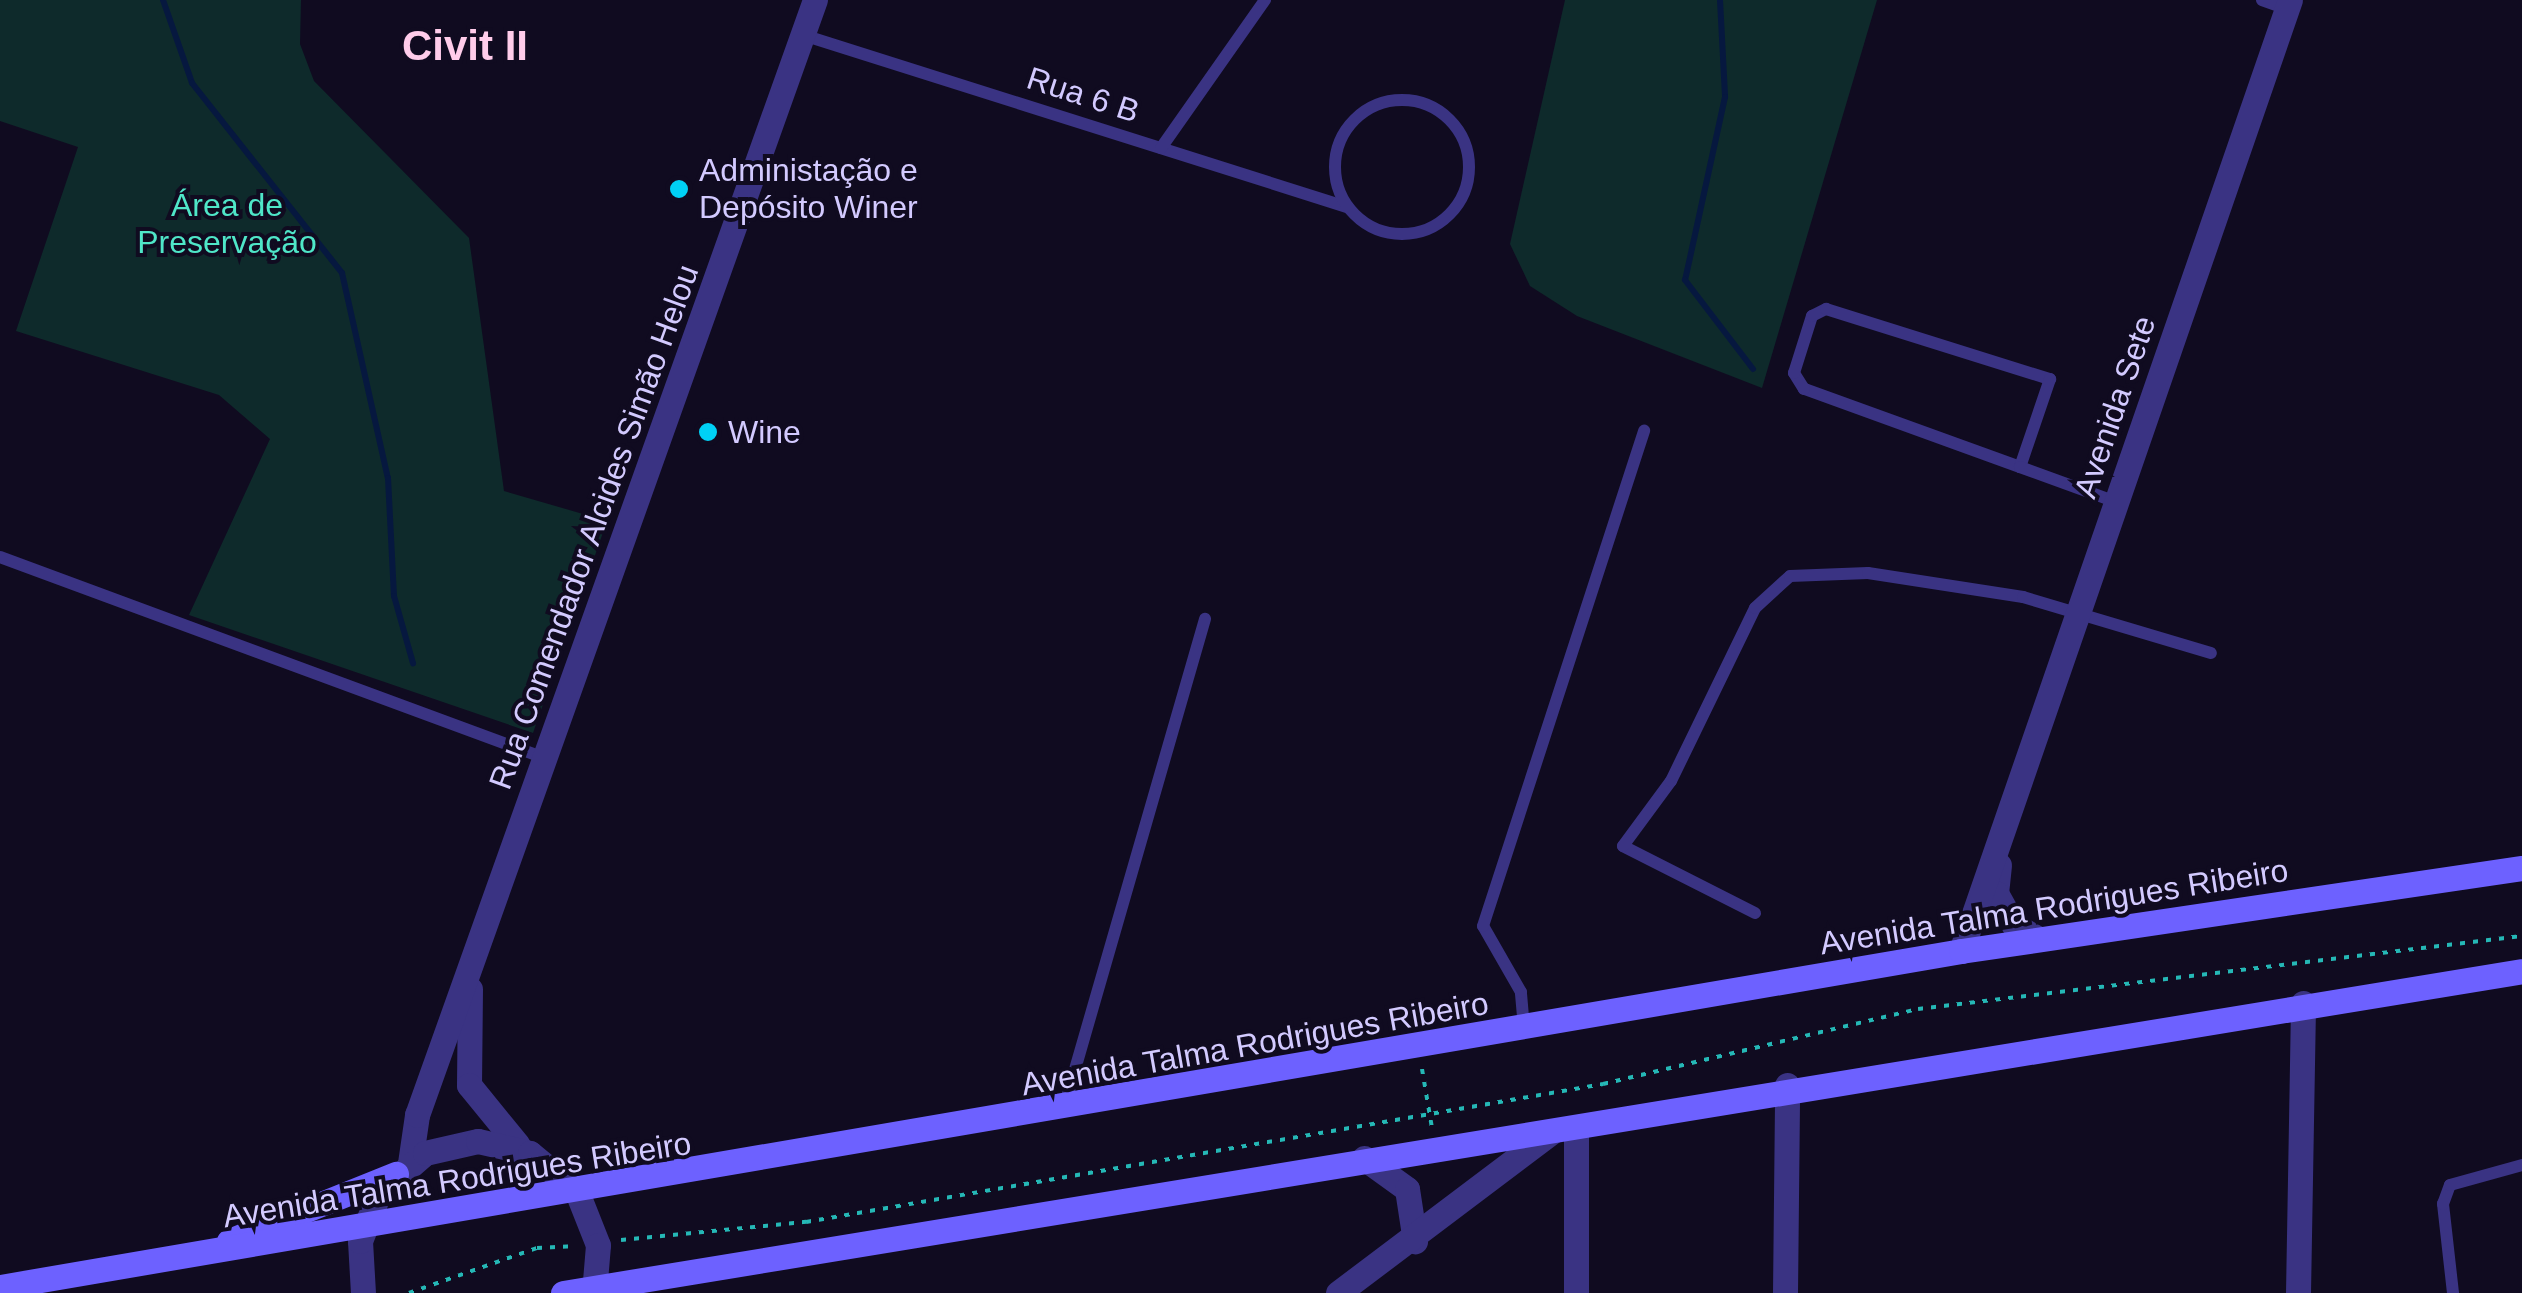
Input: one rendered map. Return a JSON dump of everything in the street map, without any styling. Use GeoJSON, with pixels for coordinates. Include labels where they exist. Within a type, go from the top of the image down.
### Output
{"type":"FeatureCollection","features":[{"type":"Feature","properties":{"kind":"main road","name":"Avenida Talma Rodrigues Ribeiro"},"geometry":{"type":"LineString","coordinates":[[0,1287],[1063,1111],[1961,951],[2522,868]]}},
{"type":"Feature","properties":{"kind":"main road"},"geometry":{"type":"LineString","coordinates":[[564,1293],[1364,1158],[1564,1130],[1787,1085],[2522,971]]}},
{"type":"Feature","properties":{"kind":"main road"},"geometry":{"type":"LineString","coordinates":[[202,1254],[305,1204],[402,1168]]}},
{"type":"Feature","properties":{"kind":"main road"},"geometry":{"type":"LineString","coordinates":[[673,1293],[714,1268]]}},
{"type":"Feature","properties":{"kind":"street","name":"Rua Comendador Alcides Simão Helou"},"geometry":{"type":"LineString","coordinates":[[362,1228],[402,1168],[471,962],[815,0]]}},
{"type":"Feature","properties":{"kind":"street","name":"Avenida Sete"},"geometry":{"type":"LineString","coordinates":[[1961,951],[2289,5]]}},
{"type":"Feature","properties":{"kind":"street","name":"Avenida Sete"},"geometry":{"type":"LineString","coordinates":[[2001,835],[1996,894],[2014,925],[2039,939]]}},
{"type":"Feature","properties":{"kind":"street","name":"Rua Comendador Alcides Simão Helou"},"geometry":{"type":"LineString","coordinates":[[471,962],[469,1085],[494,1126],[577,1192]]}},
{"type":"Feature","properties":{"kind":"street"},"geometry":{"type":"LineString","coordinates":[[2298,1293],[2304,1004]]}},
{"type":"Feature","properties":{"kind":"street"},"geometry":{"type":"LineString","coordinates":[[1784,1293],[1787,1085]]}},
{"type":"Feature","properties":{"kind":"street"},"geometry":{"type":"LineString","coordinates":[[1352,1289],[1564,1130]]}},
{"type":"Feature","properties":{"kind":"street"},"geometry":{"type":"LineString","coordinates":[[1564,1130],[1576,1293]]}},
{"type":"Feature","properties":{"kind":"street"},"geometry":{"type":"LineString","coordinates":[[402,1168],[460,1143],[530,1153]]}},
{"type":"Feature","properties":{"kind":"street"},"geometry":{"type":"LineString","coordinates":[[1364,1158],[1407,1189],[1415,1241]]}},
{"type":"Feature","properties":{"kind":"street"},"geometry":{"type":"LineString","coordinates":[[577,1192],[598,1245],[595,1290]]}},
{"type":"Feature","properties":{"kind":"street"},"geometry":{"type":"LineString","coordinates":[[362,1228],[363,1293]]}},
{"type":"Feature","properties":{"kind":"lane"},"geometry":{"type":"LineString","coordinates":[[1161,148],[1264,0]]}},
{"type":"Feature","properties":{"kind":"lane"},"geometry":{"type":"LineString","coordinates":[[2262,0],[2289,5]]}},
{"type":"Feature","properties":{"kind":"lane","name":"Rua 6 B"},"geometry":{"type":"LineString","coordinates":[[803,35],[1347,207],[1383,232],[1437,224],[1469,180],[1463,137],[1431,106],[1398,100],[1366,109],[1338,143],[1337,187],[1347,207]]}},
{"type":"Feature","properties":{"kind":"lane"},"geometry":{"type":"LineString","coordinates":[[2020,467],[2050,380],[1826,309],[1812,316],[1794,373],[1804,389],[2116,502]]}},
{"type":"Feature","properties":{"kind":"lane"},"geometry":{"type":"LineString","coordinates":[[1524,1031],[1520,992],[1483,926],[1644,431]]}},
{"type":"Feature","properties":{"kind":"lane"},"geometry":{"type":"LineString","coordinates":[[0,557],[546,759]]}},
{"type":"Feature","properties":{"kind":"lane"},"geometry":{"type":"LineString","coordinates":[[1755,913],[1623,846],[1671,780],[1755,608],[1790,576],[1868,572],[2078,613],[2210,653]]}},
{"type":"Feature","properties":{"kind":"lane"},"geometry":{"type":"LineString","coordinates":[[1063,1111],[1206,620]]}},
{"type":"Feature","properties":{"kind":"lane"},"geometry":{"type":"LineString","coordinates":[[2453,1293],[2443,1213],[2450,1185],[2522,1165]]}},
{"type":"Feature","properties":{"kind":"path"},"geometry":{"type":"LineString","coordinates":[[409,1293],[536,1248],[806,1222],[1603,1084],[1918,1009],[2522,936]]}},
{"type":"Feature","properties":{"kind":"path"},"geometry":{"type":"LineString","coordinates":[[1419,1049],[1435,1148]]}},
{"type":"Feature","properties":{"kind":"green space","name":"Área de Preservação"},"geometry":{"type":"Polygon","coordinates":[[[0,0],[301,0],[300,44],[314,81],[469,238],[504,491],[607,521],[533,733],[189,615],[270,439],[219,395],[16,331],[78,147],[0,121],[0,0]]]}},
{"type":"Feature","properties":{"kind":"green space"},"geometry":{"type":"Polygon","coordinates":[[[1565,0],[1877,0],[1762,388],[1577,316],[1530,286],[1510,244],[1565,0]]]}},
{"type":"Feature","properties":{"kind":"waterway"},"geometry":{"type":"LineString","coordinates":[[163,0],[192,83],[342,273],[388,478],[394,596],[413,663]]}},
{"type":"Feature","properties":{"kind":"waterway"},"geometry":{"type":"LineString","coordinates":[[1720,0],[1725,97],[1685,280],[1753,369]]}},
{"type":"Feature","properties":{"kind":"place","name":"Administação e Depósito Winer"},"geometry":{"type":"Point","coordinates":[679,189]}},
{"type":"Feature","properties":{"kind":"place","name":"Wine"},"geometry":{"type":"Point","coordinates":[708,432]}},
{"type":"Feature","properties":{"kind":"district","name":"Civit II"},"geometry":{"type":"Point","coordinates":[465,46]}}]}
